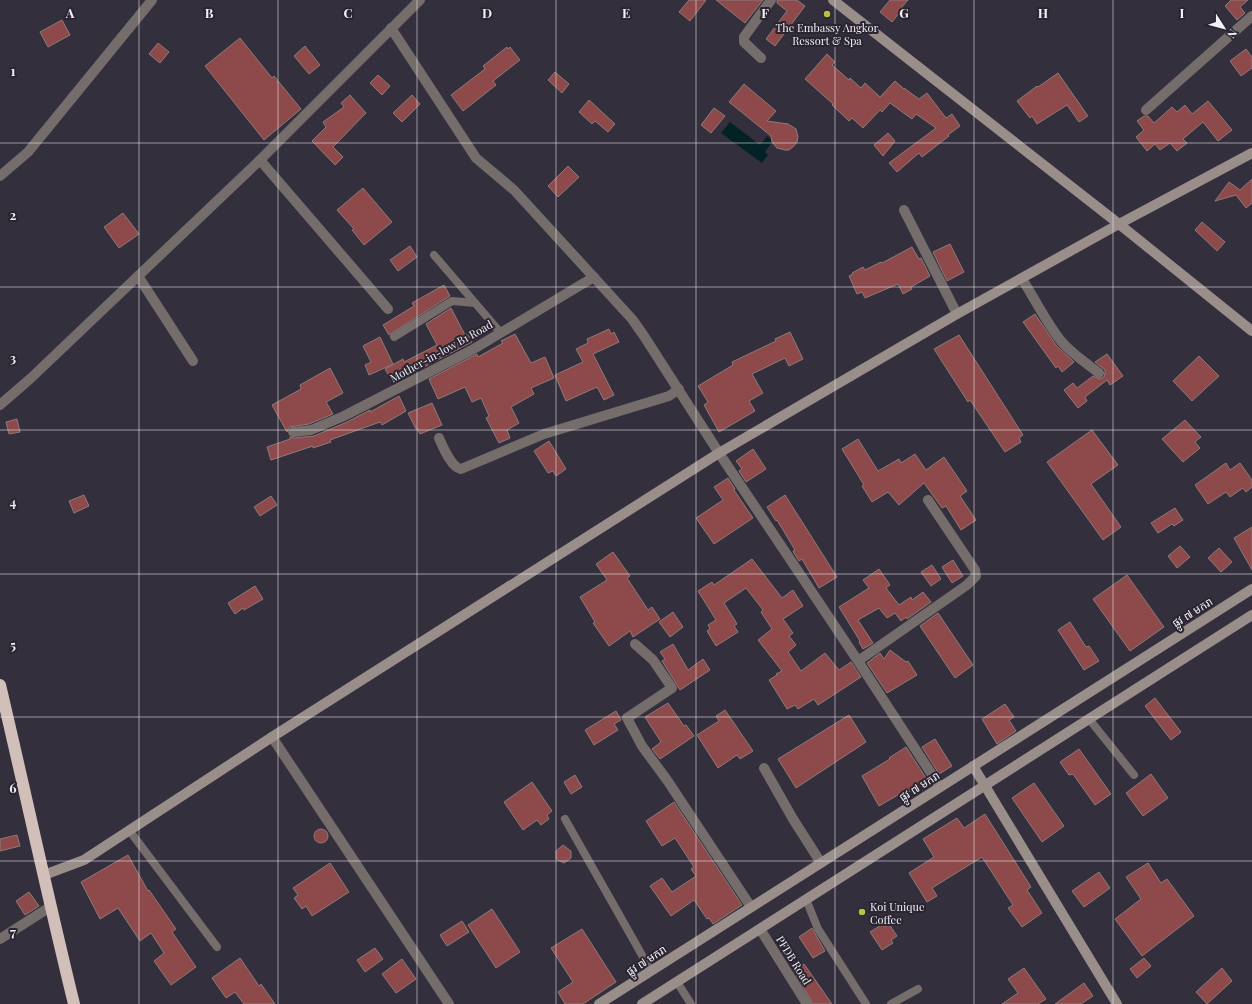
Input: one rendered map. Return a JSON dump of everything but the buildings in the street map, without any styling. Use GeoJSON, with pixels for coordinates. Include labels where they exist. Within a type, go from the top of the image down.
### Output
{"type":"FeatureCollection","features":[{"type":"Feature","properties":{"kind":"highway"},"geometry":{"type":"LineString","coordinates":[[0,685],[4,722],[44,875],[50,907],[74,1004]]}},
{"type":"Feature","properties":{"kind":"street"},"geometry":{"type":"LineString","coordinates":[[0,176],[28,152],[152,0]]}},
{"type":"Feature","properties":{"kind":"street"},"geometry":{"type":"LineString","coordinates":[[0,405],[32,378],[260,160],[420,0]]}},
{"type":"Feature","properties":{"kind":"street"},"geometry":{"type":"LineString","coordinates":[[761,58],[744,42],[744,38],[771,0]]}},
{"type":"Feature","properties":{"kind":"street"},"geometry":{"type":"LineString","coordinates":[[833,0],[1119,224],[1252,331]]}},
{"type":"Feature","properties":{"kind":"street"},"geometry":{"type":"LineString","coordinates":[[1146,110],[1252,16]]}},
{"type":"Feature","properties":{"kind":"street"},"geometry":{"type":"LineString","coordinates":[[391,28],[476,158],[514,190],[632,319],[654,349],[719,453],[940,787]]}},
{"type":"Feature","properties":{"kind":"street"},"geometry":{"type":"LineString","coordinates":[[44,875],[84,860],[272,737],[719,453],[957,314],[1119,224],[1252,153]]}},
{"type":"Feature","properties":{"kind":"street"},"geometry":{"type":"LineString","coordinates":[[260,160],[388,309]]}},
{"type":"Feature","properties":{"kind":"street"},"geometry":{"type":"LineString","coordinates":[[904,210],[957,314]]}},
{"type":"Feature","properties":{"kind":"street"},"geometry":{"type":"LineString","coordinates":[[138,276],[193,361]]}},
{"type":"Feature","properties":{"kind":"street","name":"Mother-in-low B1 Road"},"geometry":{"type":"LineString","coordinates":[[293,432],[311,430],[344,416],[472,350],[594,277]]}},
{"type":"Feature","properties":{"kind":"street"},"geometry":{"type":"LineString","coordinates":[[1022,279],[1038,307],[1061,341],[1071,352],[1099,373]]}},
{"type":"Feature","properties":{"kind":"street"},"geometry":{"type":"LineString","coordinates":[[439,438],[453,464],[457,468],[461,469],[544,434],[669,396],[679,389]]}},
{"type":"Feature","properties":{"kind":"street"},"geometry":{"type":"LineString","coordinates":[[858,661],[967,585],[976,576],[975,570],[928,500]]}},
{"type":"Feature","properties":{"kind":"street","name":"ផ្លូវ ៧ មករា"},"geometry":{"type":"LineString","coordinates":[[599,1004],[1252,589]]}},
{"type":"Feature","properties":{"kind":"street"},"geometry":{"type":"LineString","coordinates":[[642,1004],[1252,615]]}},
{"type":"Feature","properties":{"kind":"street"},"geometry":{"type":"LineString","coordinates":[[635,644],[653,660],[672,688],[627,718],[642,746],[667,780],[751,907]]}},
{"type":"Feature","properties":{"kind":"street"},"geometry":{"type":"LineString","coordinates":[[272,737],[450,1004]]}},
{"type":"Feature","properties":{"kind":"street"},"geometry":{"type":"LineString","coordinates":[[973,766],[986,785],[1117,1004]]}},
{"type":"Feature","properties":{"kind":"street"},"geometry":{"type":"LineString","coordinates":[[764,768],[793,819],[821,863]]}},
{"type":"Feature","properties":{"kind":"street"},"geometry":{"type":"LineString","coordinates":[[0,939],[50,907]]}},
{"type":"Feature","properties":{"kind":"street","name":"PFDB Road"},"geometry":{"type":"LineString","coordinates":[[760,929],[807,1004]]}},
{"type":"Feature","properties":{"kind":"lane"},"geometry":{"type":"LineString","coordinates":[[434,255],[500,332]]}},
{"type":"Feature","properties":{"kind":"lane"},"geometry":{"type":"LineString","coordinates":[[394,338],[452,301],[475,303]]}},
{"type":"Feature","properties":{"kind":"lane"},"geometry":{"type":"LineString","coordinates":[[1089,719],[1134,776]]}},
{"type":"Feature","properties":{"kind":"lane"},"geometry":{"type":"LineString","coordinates":[[565,818],[651,971]]}},
{"type":"Feature","properties":{"kind":"lane"},"geometry":{"type":"LineString","coordinates":[[129,830],[217,947]]}},
{"type":"Feature","properties":{"kind":"lane"},"geometry":{"type":"LineString","coordinates":[[806,899],[818,929],[866,1004]]}},
{"type":"Feature","properties":{"kind":"lane"},"geometry":{"type":"LineString","coordinates":[[677,982],[691,1004]]}},
{"type":"Feature","properties":{"kind":"lane"},"geometry":{"type":"LineString","coordinates":[[891,1004],[918,990]]}},
{"type":"Feature","properties":{"kind":"shaded area"},"geometry":{"type":"Polygon","coordinates":[[[730,122],[760,145],[767,136],[773,141],[765,152],[768,155],[762,163],[721,133],[730,122]]]}},
{"type":"Feature","properties":{"kind":"place","name":"The Embassy Angkor Ressort & Spa"},"geometry":{"type":"Point","coordinates":[827,14]}},
{"type":"Feature","properties":{"kind":"place","name":"Koi Unique Coffee"},"geometry":{"type":"Point","coordinates":[862,912]}}]}
